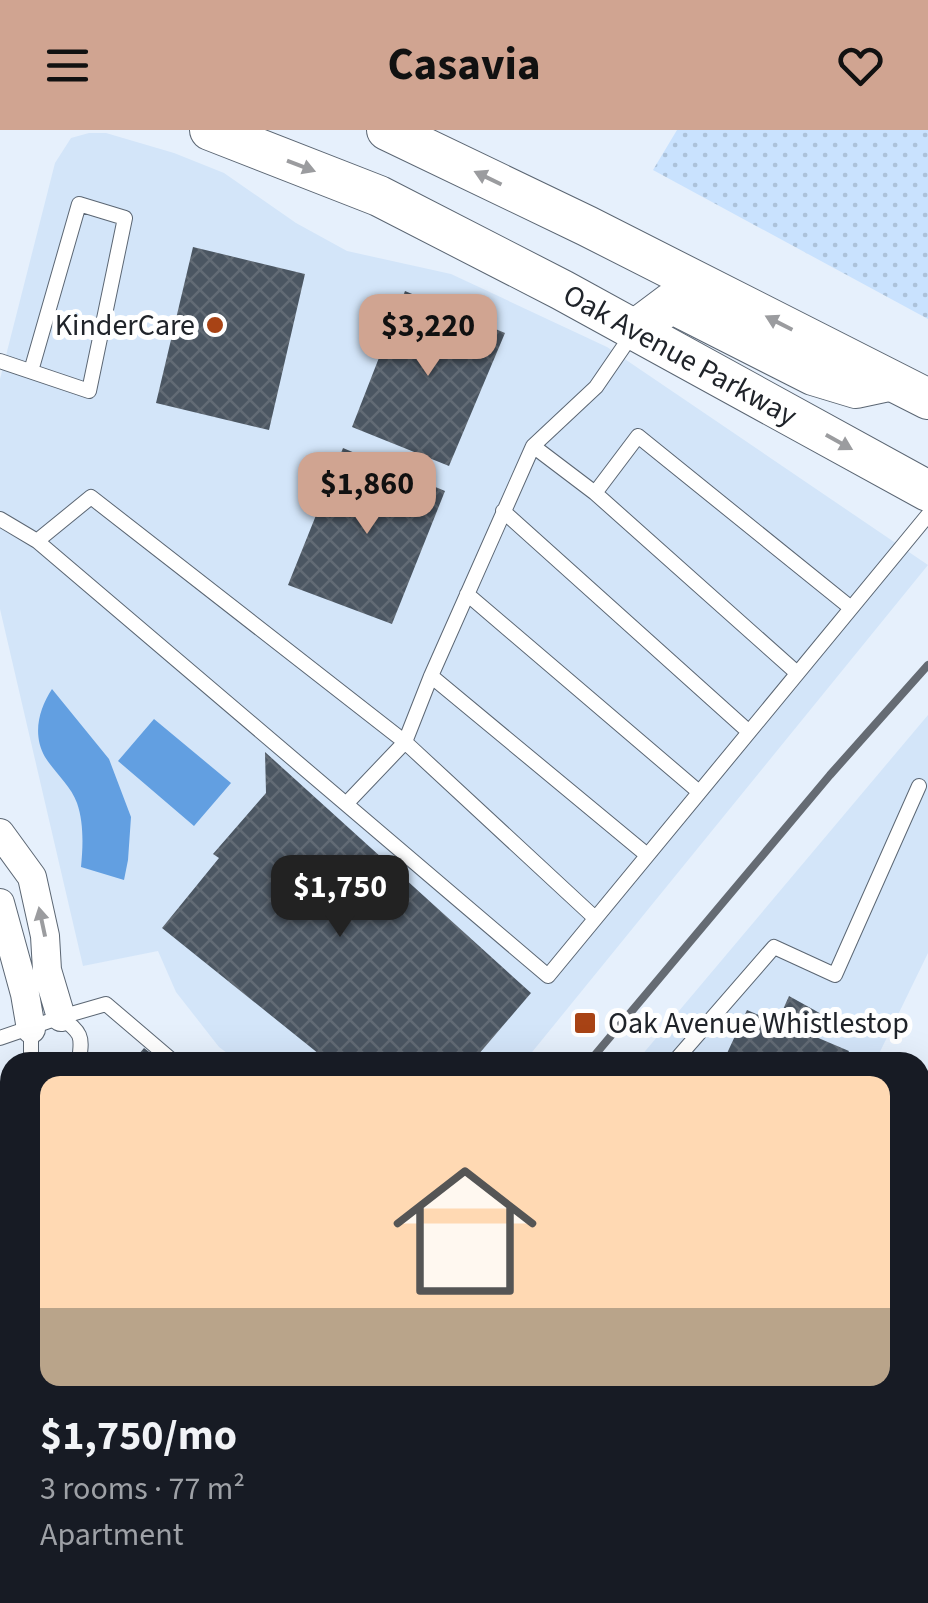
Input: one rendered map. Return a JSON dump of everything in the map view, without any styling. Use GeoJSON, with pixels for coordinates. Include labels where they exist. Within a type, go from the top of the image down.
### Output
{"type":"FeatureCollection","features":[{"type":"Feature","properties":{"kind":"main road","name":"Oak Avenue Parkway"},"geometry":{"type":"LineString","coordinates":[[210,130],[379,196],[928,490]]}},
{"type":"Feature","properties":{"kind":"main road"},"geometry":{"type":"LineString","coordinates":[[387,130],[588,226],[928,399]]}},
{"type":"Feature","properties":{"kind":"main road"},"geometry":{"type":"LineString","coordinates":[[635,330],[671,304],[813,375],[856,388],[892,380]]}},
{"type":"Feature","properties":{"kind":"street"},"geometry":{"type":"LineString","coordinates":[[0,833],[32,876],[45,936],[47,970],[61,1018]]}},
{"type":"Feature","properties":{"kind":"street"},"geometry":{"type":"LineString","coordinates":[[0,903],[26,994],[31,1029]]}},
{"type":"Feature","properties":{"kind":"lane"},"geometry":{"type":"LineString","coordinates":[[0,360],[31,371],[88,391],[125,218],[79,204],[31,371]]}},
{"type":"Feature","properties":{"kind":"lane"},"geometry":{"type":"LineString","coordinates":[[346,804],[405,742],[533,446],[596,387],[635,330]]}},
{"type":"Feature","properties":{"kind":"lane"},"geometry":{"type":"LineString","coordinates":[[595,493],[638,436],[851,608]]}},
{"type":"Feature","properties":{"kind":"lane"},"geometry":{"type":"LineString","coordinates":[[533,446],[595,493],[797,674]]}},
{"type":"Feature","properties":{"kind":"lane"},"geometry":{"type":"LineString","coordinates":[[37,542],[91,497],[405,742],[595,918]]}},
{"type":"Feature","properties":{"kind":"lane"},"geometry":{"type":"LineString","coordinates":[[503,511],[749,732]]}},
{"type":"Feature","properties":{"kind":"lane"},"geometry":{"type":"LineString","coordinates":[[0,520],[37,542],[548,976],[928,515]]}},
{"type":"Feature","properties":{"kind":"lane"},"geometry":{"type":"LineString","coordinates":[[466,594],[700,792]]}},
{"type":"Feature","properties":{"kind":"lane"},"geometry":{"type":"LineString","coordinates":[[431,676],[647,855]]}},
{"type":"Feature","properties":{"kind":"lane"},"geometry":{"type":"LineString","coordinates":[[683,1052],[774,946],[835,975],[919,786]]}},
{"type":"Feature","properties":{"kind":"lane"},"geometry":{"type":"LineString","coordinates":[[0,1038],[106,1004],[162,1052]]}},
{"type":"Feature","properties":{"kind":"lane"},"geometry":{"type":"LineString","coordinates":[[61,1018],[79,1031],[81,1052]]}},
{"type":"Feature","properties":{"kind":"lane"},"geometry":{"type":"LineString","coordinates":[[31,1029],[31,1052]]}},
{"type":"Feature","properties":{"kind":"shaded area"},"geometry":{"type":"Polygon","coordinates":[[[677,130],[928,130],[928,319],[653,170],[677,130]]]}},
{"type":"Feature","properties":{"kind":"shaded area"},"geometry":{"type":"Polygon","coordinates":[[[106,133],[174,153],[224,173],[296,223],[347,251],[451,274],[607,347],[928,565],[532,1052],[226,1052],[176,992],[158,951],[83,966],[0,609],[0,379],[55,163],[71,138],[106,133]]]}},
{"type":"Feature","properties":{"kind":"shaded area"},"geometry":{"type":"Polygon","coordinates":[[[928,715],[928,953],[880,1052],[644,1052],[928,715]]]}},
{"type":"Feature","properties":{"kind":"water"},"geometry":{"type":"Polygon","coordinates":[[[52,689],[109,759],[131,817],[124,880],[81,867],[82,827],[77,803],[45,757],[39,739],[41,713],[52,689]]]}},
{"type":"Feature","properties":{"kind":"water"},"geometry":{"type":"Polygon","coordinates":[[[154,719],[231,783],[194,826],[118,761],[154,719]]]}},
{"type":"Feature","properties":{"kind":"building"},"geometry":{"type":"Polygon","coordinates":[[[193,247],[305,274],[269,430],[156,403],[193,247]]]}},
{"type":"Feature","properties":{"kind":"building"},"geometry":{"type":"Polygon","coordinates":[[[405,291],[505,333],[449,466],[352,427],[405,291]]]}},
{"type":"Feature","properties":{"kind":"building"},"geometry":{"type":"Polygon","coordinates":[[[343,448],[445,491],[392,624],[288,585],[343,448]]]}},
{"type":"Feature","properties":{"kind":"building"},"geometry":{"type":"Polygon","coordinates":[[[265,752],[531,993],[481,1052],[317,1052],[162,928],[219,858],[213,854],[266,793],[265,752]]]}},
{"type":"Feature","properties":{"kind":"building"},"geometry":{"type":"Polygon","coordinates":[[[789,996],[825,1016],[816,1037],[849,1051],[728,1052],[747,1010],[777,1023],[789,996]]]}},
{"type":"Feature","properties":{"kind":"railway"},"geometry":{"type":"LineString","coordinates":[[597,1052],[830,775],[928,665]]}},
{"type":"Feature","properties":{"kind":"place","name":"KinderCare"},"geometry":{"type":"Point","coordinates":[215,325]}},
{"type":"Feature","properties":{"kind":"place","name":"Oak Avenue Whistlestop"},"geometry":{"type":"Point","coordinates":[585,1023]}}]}
